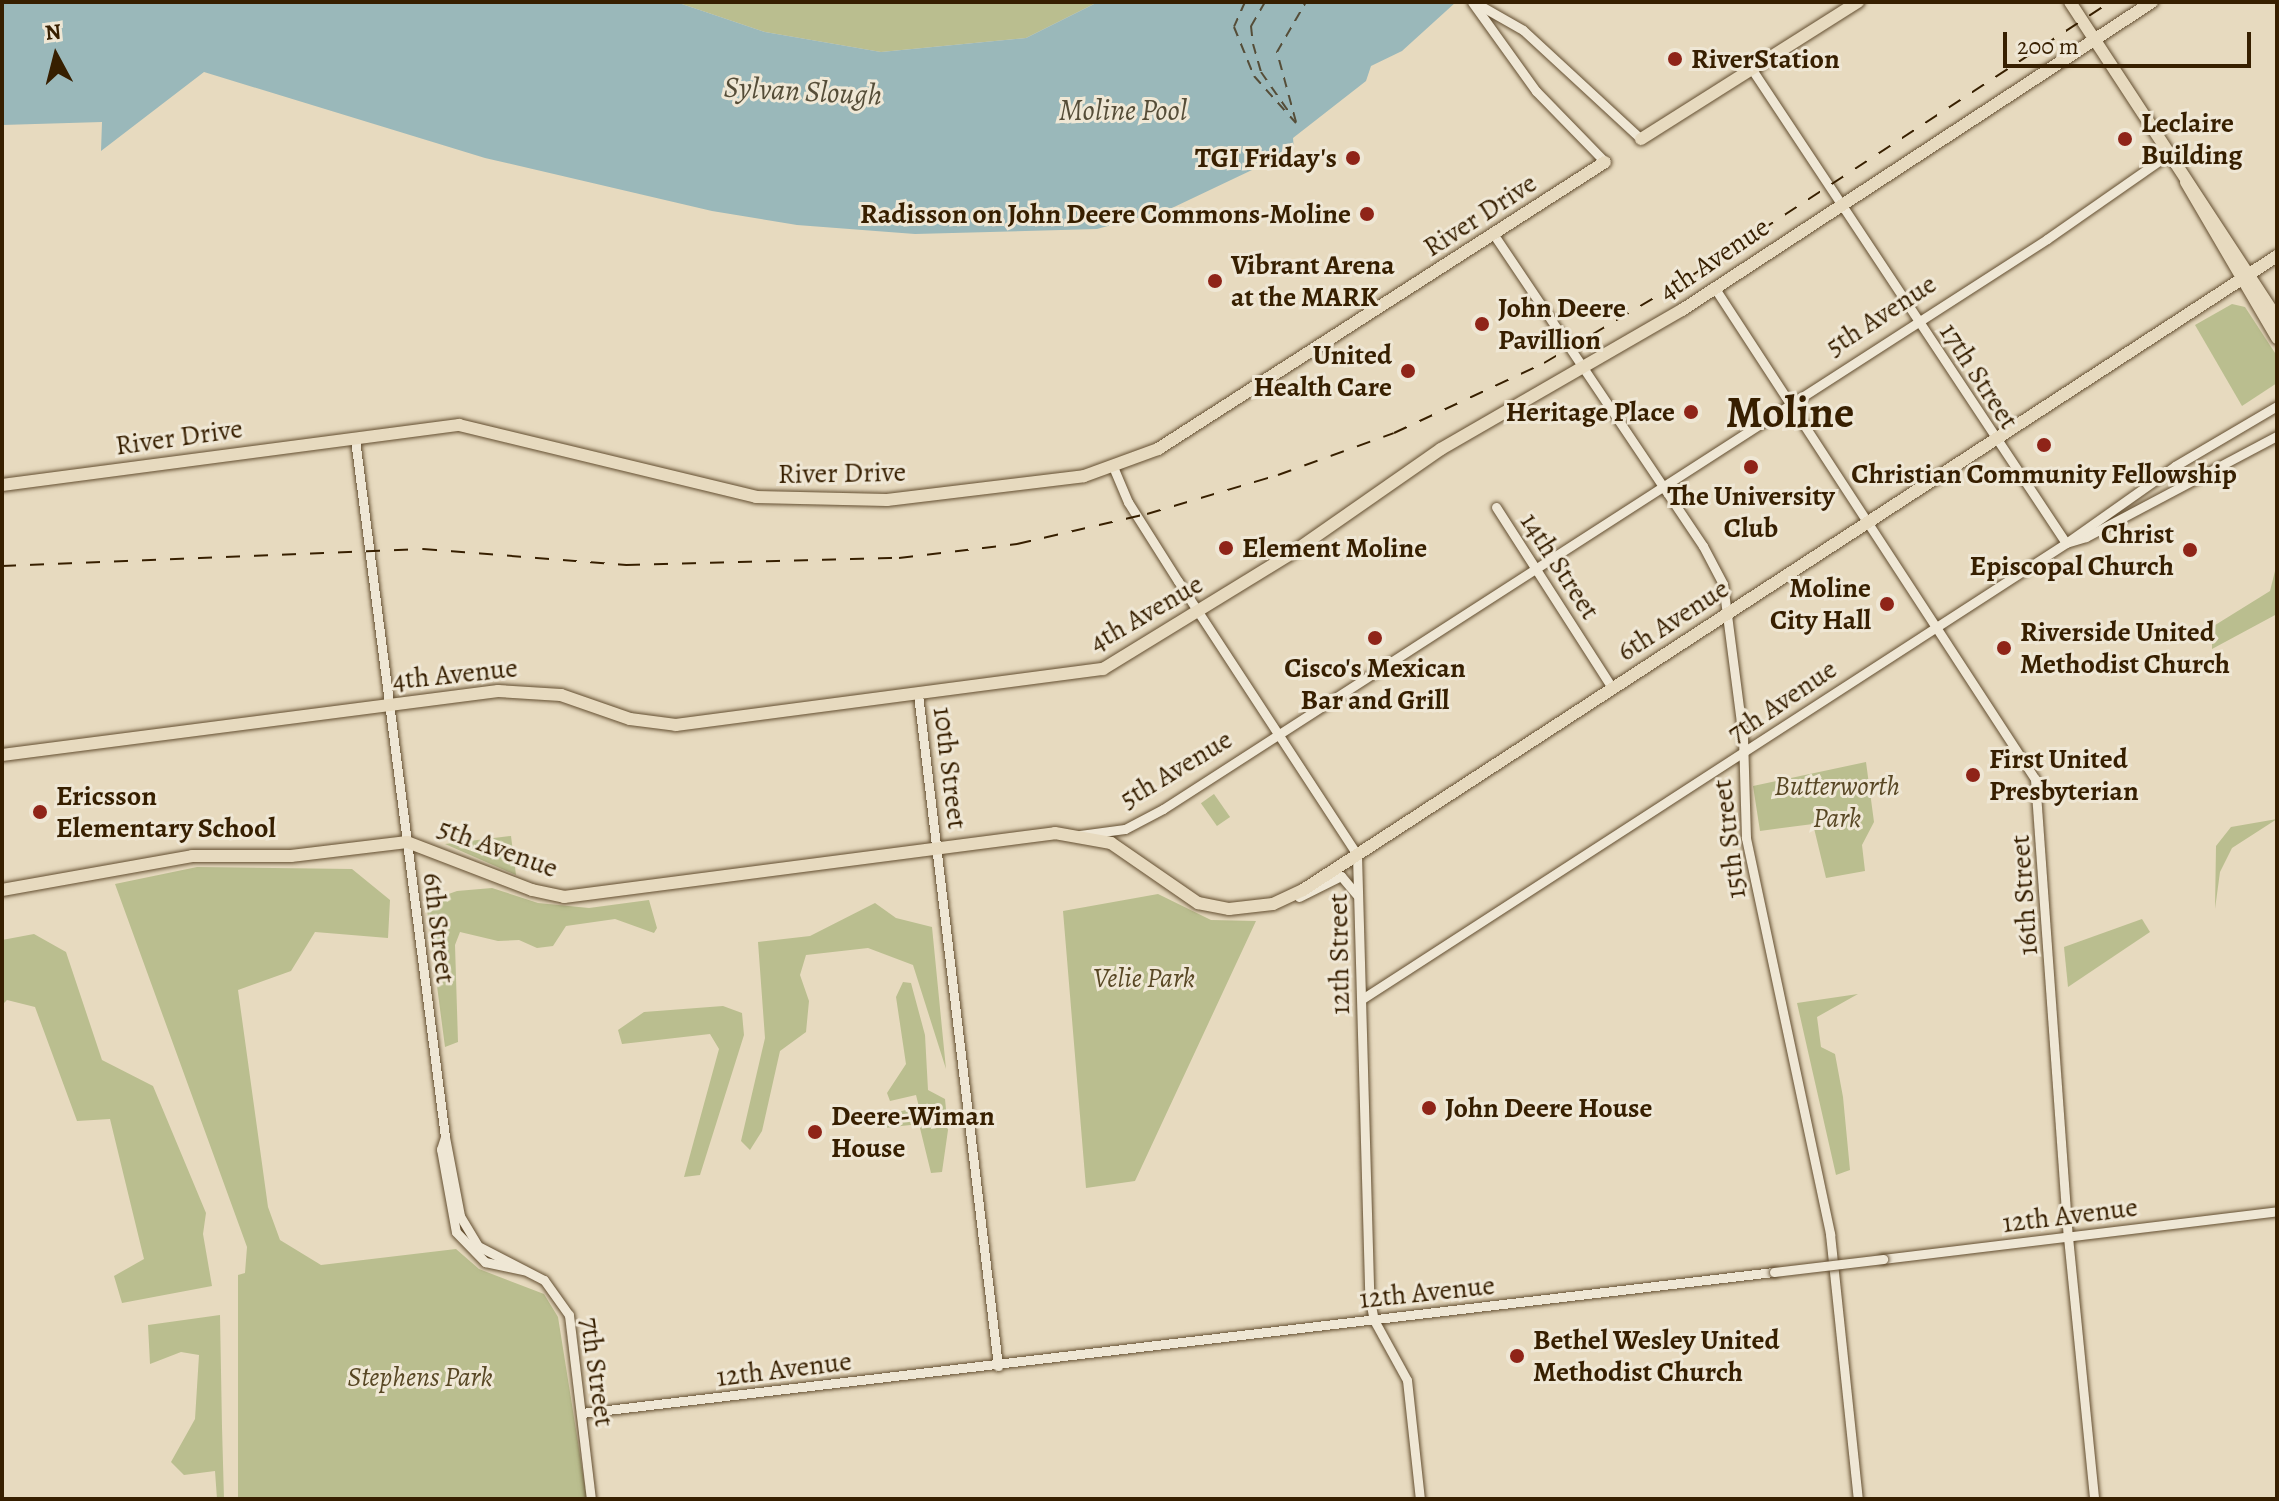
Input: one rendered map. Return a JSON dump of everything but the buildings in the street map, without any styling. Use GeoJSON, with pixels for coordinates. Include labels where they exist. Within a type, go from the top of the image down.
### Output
{"type":"FeatureCollection","features":[{"type":"Feature","properties":{"kind":"main road"},"geometry":{"type":"LineString","coordinates":[[1641,139],[1858,2]]}},
{"type":"Feature","properties":{"kind":"main road"},"geometry":{"type":"LineString","coordinates":[[2070,2],[2184,176],[2245,277],[2277,338]]}},
{"type":"Feature","properties":{"kind":"main road","name":"4th Avenue"},"geometry":{"type":"LineString","coordinates":[[2,755],[530,690],[630,719],[676,725],[1103,669],[1199,612],[1441,449],[1585,368],[1714,287],[2152,2]]}},
{"type":"Feature","properties":{"kind":"main road","name":"River Drive"},"geometry":{"type":"LineString","coordinates":[[2,485],[441,426],[479,428],[721,491],[795,500],[926,496],[1114,469],[1158,449],[1605,162]]}},
{"type":"Feature","properties":{"kind":"main road","name":"6th Avenue"},"geometry":{"type":"LineString","coordinates":[[1080,835],[1119,847],[1172,889],[1198,903],[1229,909],[1273,904],[1357,855],[2277,256]]}},
{"type":"Feature","properties":{"kind":"main road"},"geometry":{"type":"LineString","coordinates":[[2245,277],[2277,318]]}},
{"type":"Feature","properties":{"kind":"main road","name":"5th Avenue"},"geometry":{"type":"LineString","coordinates":[[2,890],[192,856],[291,856],[407,842],[557,898],[937,846],[1055,833],[1080,835]]}},
{"type":"Feature","properties":{"kind":"street"},"geometry":{"type":"LineString","coordinates":[[1473,2],[1518,26],[1641,139]]}},
{"type":"Feature","properties":{"kind":"street"},"geometry":{"type":"LineString","coordinates":[[1473,2],[1533,87],[1605,162]]}},
{"type":"Feature","properties":{"kind":"street","name":"17th Street"},"geometry":{"type":"LineString","coordinates":[[1753,71],[2066,543]]}},
{"type":"Feature","properties":{"kind":"street","name":"5th Avenue"},"geometry":{"type":"LineString","coordinates":[[1080,835],[1125,829],[1147,817],[1537,570],[1916,319],[2047,239],[2169,154]]}},
{"type":"Feature","properties":{"kind":"street","name":"15th Street"},"geometry":{"type":"LineString","coordinates":[[1494,235],[1721,576],[1743,754],[1746,838],[1830,1234],[1858,1499]]}},
{"type":"Feature","properties":{"kind":"street","name":"16th Street"},"geometry":{"type":"LineString","coordinates":[[1714,287],[2026,761],[2037,789],[2068,1237],[2094,1499]]}},
{"type":"Feature","properties":{"kind":"street","name":"7th Avenue"},"geometry":{"type":"LineString","coordinates":[[1362,999],[2066,543],[2175,466],[2277,406]]}},
{"type":"Feature","properties":{"kind":"street","name":"7th Avenue"},"geometry":{"type":"LineString","coordinates":[[2066,543],[2086,537],[2277,436]]}},
{"type":"Feature","properties":{"kind":"street","name":"6th Street"},"geometry":{"type":"LineString","coordinates":[[355,439],[445,1137]]}},
{"type":"Feature","properties":{"kind":"street","name":"12th Street"},"geometry":{"type":"LineString","coordinates":[[1114,469],[1128,502],[1357,855],[1374,1320],[1407,1380],[1420,1499]]}},
{"type":"Feature","properties":{"kind":"street","name":"14th Street"},"geometry":{"type":"LineString","coordinates":[[1496,507],[1613,689]]}},
{"type":"Feature","properties":{"kind":"street","name":"10th Street"},"geometry":{"type":"LineString","coordinates":[[918,694],[998,1366]]}},
{"type":"Feature","properties":{"kind":"street"},"geometry":{"type":"LineString","coordinates":[[1273,904],[1341,876],[1350,882],[1359,902]]}},
{"type":"Feature","properties":{"kind":"street","name":"7th Street"},"geometry":{"type":"LineString","coordinates":[[445,1137],[460,1216],[469,1237],[487,1253],[526,1269],[550,1285],[569,1315],[591,1499]]}},
{"type":"Feature","properties":{"kind":"street","name":"12th Avenue"},"geometry":{"type":"LineString","coordinates":[[582,1413],[998,1366],[2277,1211]]}},
{"type":"Feature","properties":{"kind":"green space"},"geometry":{"type":"Polygon","coordinates":[[[676,2],[1098,2],[1026,38],[881,52],[765,32],[676,2]]]}},
{"type":"Feature","properties":{"kind":"green space"},"geometry":{"type":"Polygon","coordinates":[[[2232,304],[2245,307],[2277,356],[2277,383],[2242,406],[2195,325],[2232,304]]]}},
{"type":"Feature","properties":{"kind":"green space"},"geometry":{"type":"Polygon","coordinates":[[[2277,563],[2277,614],[2212,649],[2212,627],[2270,591],[2277,563]]]}},
{"type":"Feature","properties":{"kind":"green space","name":"Butterworth Park"},"geometry":{"type":"Polygon","coordinates":[[[1866,762],[1874,822],[1862,845],[1865,871],[1826,878],[1813,824],[1760,831],[1753,786],[1866,762]]]}},
{"type":"Feature","properties":{"kind":"green space"},"geometry":{"type":"Polygon","coordinates":[[[1214,794],[1230,817],[1217,826],[1201,803],[1214,794]]]}},
{"type":"Feature","properties":{"kind":"green space"},"geometry":{"type":"Polygon","coordinates":[[[2277,819],[2232,848],[2220,872],[2215,909],[2216,846],[2231,827],[2277,819]]]}},
{"type":"Feature","properties":{"kind":"green space"},"geometry":{"type":"Polygon","coordinates":[[[511,836],[516,875],[445,844],[511,836]]]}},
{"type":"Feature","properties":{"kind":"green space","name":"Stephens Park"},"geometry":{"type":"Polygon","coordinates":[[[197,867],[352,869],[390,900],[388,938],[315,932],[291,971],[238,990],[268,1207],[280,1240],[321,1265],[456,1249],[479,1269],[544,1294],[558,1317],[587,1499],[238,1499],[238,1275],[245,1273],[247,1247],[115,884],[197,867]]]}},
{"type":"Feature","properties":{"kind":"green space"},"geometry":{"type":"Polygon","coordinates":[[[492,888],[538,903],[589,908],[649,900],[657,928],[654,933],[615,919],[566,926],[553,946],[537,948],[519,940],[498,941],[460,932],[455,945],[458,1042],[445,1047],[426,902],[457,891],[492,888]]]}},
{"type":"Feature","properties":{"kind":"green space","name":"Velie Park"},"geometry":{"type":"Polygon","coordinates":[[[1158,894],[1211,920],[1256,921],[1135,1181],[1086,1188],[1063,911],[1158,894]]]}},
{"type":"Feature","properties":{"kind":"green space"},"geometry":{"type":"Polygon","coordinates":[[[875,903],[896,918],[932,927],[946,1069],[913,965],[868,948],[806,955],[800,975],[809,1001],[806,1032],[780,1051],[762,1131],[750,1150],[741,1141],[765,1038],[758,942],[810,936],[875,903]]]}},
{"type":"Feature","properties":{"kind":"green space"},"geometry":{"type":"Polygon","coordinates":[[[2142,919],[2150,932],[2068,987],[2064,947],[2142,919]]]}},
{"type":"Feature","properties":{"kind":"green space"},"geometry":{"type":"Polygon","coordinates":[[[34,934],[66,952],[102,1060],[153,1086],[206,1213],[203,1234],[212,1286],[122,1303],[114,1276],[144,1259],[110,1119],[77,1121],[35,1007],[7,1000],[2,1005],[2,940],[34,934]]]}},
{"type":"Feature","properties":{"kind":"green space"},"geometry":{"type":"Polygon","coordinates":[[[903,982],[911,983],[925,1035],[928,1090],[945,1099],[948,1130],[942,1172],[931,1173],[919,1124],[884,1128],[885,1115],[919,1107],[916,1095],[890,1101],[887,1093],[906,1064],[896,997],[903,982]]]}},
{"type":"Feature","properties":{"kind":"green space"},"geometry":{"type":"Polygon","coordinates":[[[1858,994],[1817,1017],[1821,1047],[1835,1054],[1843,1097],[1850,1170],[1836,1175],[1797,1003],[1858,994]]]}},
{"type":"Feature","properties":{"kind":"green space"},"geometry":{"type":"Polygon","coordinates":[[[723,1006],[742,1013],[744,1035],[700,1175],[684,1177],[719,1049],[710,1034],[622,1044],[618,1030],[644,1012],[723,1006]]]}},
{"type":"Feature","properties":{"kind":"green space"},"geometry":{"type":"Polygon","coordinates":[[[220,1315],[224,1499],[217,1499],[215,1471],[184,1475],[171,1462],[195,1419],[199,1355],[181,1352],[150,1364],[148,1325],[220,1315]]]}},
{"type":"Feature","properties":{"kind":"water","name":"Moline Pool"},"geometry":{"type":"Polygon","coordinates":[[[2,2],[676,2],[765,32],[881,52],[1026,38],[1098,2],[1456,2],[1402,51],[1371,66],[1366,81],[1293,138],[1294,150],[1172,208],[1097,229],[915,234],[797,225],[712,211],[485,158],[204,72],[101,151],[102,122],[2,125],[2,2]]]}},
{"type":"Feature","properties":{"kind":"ferry route"},"geometry":{"type":"LineString","coordinates":[[1245,2],[1234,27],[1254,76],[1296,123]]}},
{"type":"Feature","properties":{"kind":"ferry route"},"geometry":{"type":"LineString","coordinates":[[1265,2],[1251,26],[1253,44],[1261,72],[1291,115]]}},
{"type":"Feature","properties":{"kind":"ferry route"},"geometry":{"type":"LineString","coordinates":[[1296,122],[1277,52],[1306,2]]}},
{"type":"Feature","properties":{"kind":"railway"},"geometry":{"type":"LineString","coordinates":[[2,566],[423,549],[626,565],[899,558],[1017,544],[1147,514],[1278,475],[1394,433],[1544,363],[1691,276],[2110,2]]}},
{"type":"Feature","properties":{"kind":"place","name":"RiverStation"},"geometry":{"type":"Point","coordinates":[1675,59]}},
{"type":"Feature","properties":{"kind":"place","name":"Leclaire Building"},"geometry":{"type":"Point","coordinates":[2125,139]}},
{"type":"Feature","properties":{"kind":"place","name":"TGI Friday's"},"geometry":{"type":"Point","coordinates":[1353,158]}},
{"type":"Feature","properties":{"kind":"place","name":"Radisson on John Deere Commons-Moline"},"geometry":{"type":"Point","coordinates":[1367,214]}},
{"type":"Feature","properties":{"kind":"place","name":"Vibrant Arena at the MARK"},"geometry":{"type":"Point","coordinates":[1215,281]}},
{"type":"Feature","properties":{"kind":"place","name":"John Deere Pavillion"},"geometry":{"type":"Point","coordinates":[1482,324]}},
{"type":"Feature","properties":{"kind":"place","name":"United Health Care"},"geometry":{"type":"Point","coordinates":[1408,371]}},
{"type":"Feature","properties":{"kind":"place","name":"Heritage Place"},"geometry":{"type":"Point","coordinates":[1691,412]}},
{"type":"Feature","properties":{"kind":"place","name":"Christian Community Fellowship"},"geometry":{"type":"Point","coordinates":[2044,445]}},
{"type":"Feature","properties":{"kind":"place","name":"The University Club"},"geometry":{"type":"Point","coordinates":[1751,467]}},
{"type":"Feature","properties":{"kind":"place","name":"Element Moline"},"geometry":{"type":"Point","coordinates":[1226,548]}},
{"type":"Feature","properties":{"kind":"place","name":"Christ Episcopal Church"},"geometry":{"type":"Point","coordinates":[2190,550]}},
{"type":"Feature","properties":{"kind":"place","name":"Moline City Hall"},"geometry":{"type":"Point","coordinates":[1887,604]}},
{"type":"Feature","properties":{"kind":"place","name":"Cisco's Mexican Bar and Grill"},"geometry":{"type":"Point","coordinates":[1375,638]}},
{"type":"Feature","properties":{"kind":"place","name":"Riverside United Methodist Church"},"geometry":{"type":"Point","coordinates":[2004,648]}},
{"type":"Feature","properties":{"kind":"place","name":"First United Presbyterian"},"geometry":{"type":"Point","coordinates":[1973,775]}},
{"type":"Feature","properties":{"kind":"place","name":"Ericsson Elementary School"},"geometry":{"type":"Point","coordinates":[40,812]}},
{"type":"Feature","properties":{"kind":"place","name":"John Deere House"},"geometry":{"type":"Point","coordinates":[1429,1108]}},
{"type":"Feature","properties":{"kind":"place","name":"Deere-Wiman House"},"geometry":{"type":"Point","coordinates":[815,1132]}},
{"type":"Feature","properties":{"kind":"place","name":"Bethel Wesley United Methodist Church"},"geometry":{"type":"Point","coordinates":[1517,1356]}},
{"type":"Feature","properties":{"kind":"district","name":"Moline"},"geometry":{"type":"Point","coordinates":[1790,412]}},
{"type":"Feature","properties":{"kind":"water label","name":"Sylvan Slough"},"geometry":{"type":"Point","coordinates":[803,91]}}]}
